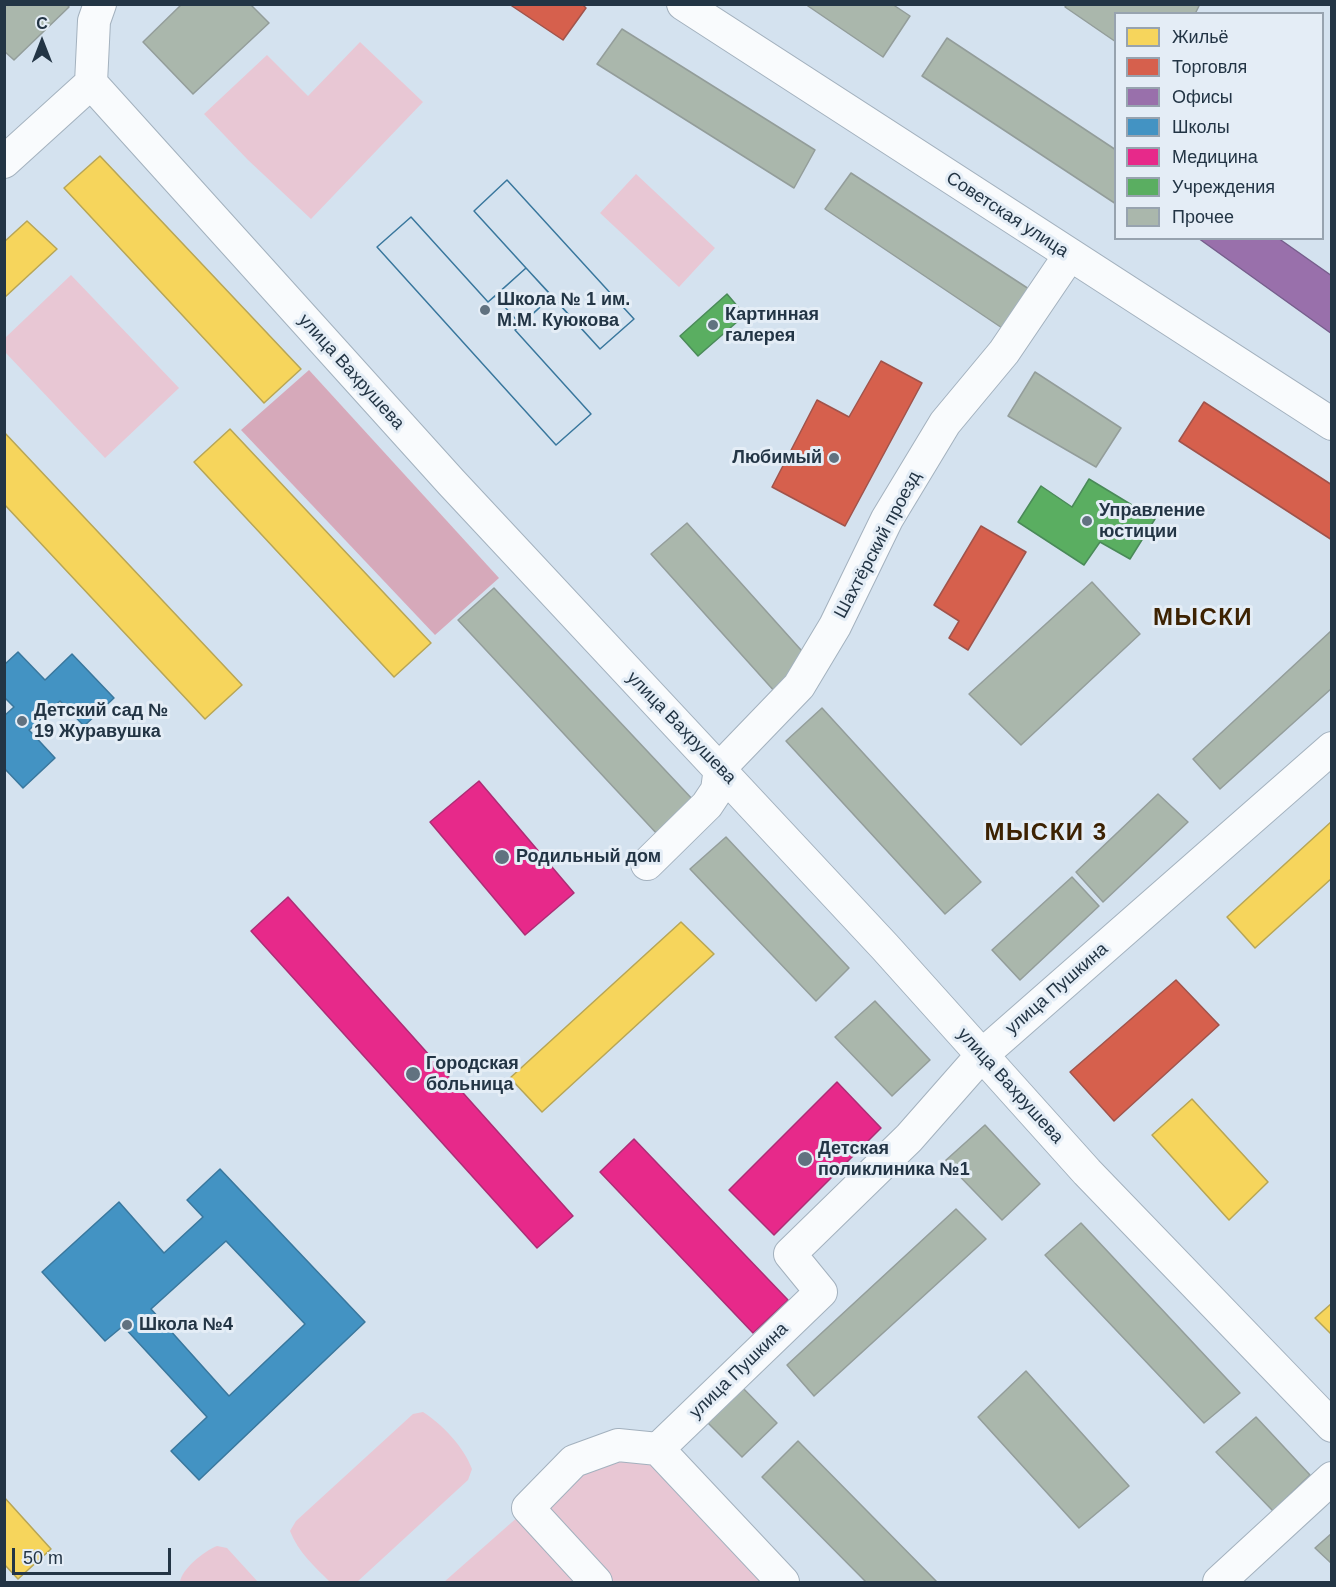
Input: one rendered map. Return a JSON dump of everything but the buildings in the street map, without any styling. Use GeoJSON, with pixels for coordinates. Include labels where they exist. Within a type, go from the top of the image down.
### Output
{"type":"FeatureCollection","features":[{"type":"Feature","properties":{"kind":"street"},"geometry":{"type":"LineString","coordinates":[[4,162],[91,83],[94,21],[100,4]]}},
{"type":"Feature","properties":{"kind":"street","name":"Советская улица"},"geometry":{"type":"LineString","coordinates":[[683,4],[1069,256],[1332,424]]}},
{"type":"Feature","properties":{"kind":"street","name":"улица Вахрушева"},"geometry":{"type":"LineString","coordinates":[[91,83],[458,490],[594,638],[720,768],[1087,1172],[1332,1426]]}},
{"type":"Feature","properties":{"kind":"street","name":"Шахтёрский проезд"},"geometry":{"type":"LineString","coordinates":[[720,768],[799,686],[835,626],[886,519],[945,423],[1004,352],[1069,256]]}},
{"type":"Feature","properties":{"kind":"street","name":"улица Пушкина"},"geometry":{"type":"LineString","coordinates":[[658,1449],[821,1292],[790,1254],[909,1138],[982,1055],[1332,748]]}},
{"type":"Feature","properties":{"kind":"street"},"geometry":{"type":"LineString","coordinates":[[647,864],[706,805],[717,790],[720,768]]}},
{"type":"Feature","properties":{"kind":"street"},"geometry":{"type":"LineString","coordinates":[[596,1582],[528,1508],[574,1461],[618,1445],[658,1449],[783,1582]]}},
{"type":"Feature","properties":{"kind":"street"},"geometry":{"type":"LineString","coordinates":[[1219,1582],[1332,1478]]}},
{"type":"Feature","properties":{"kind":"shaded area"},"geometry":{"type":"Polygon","coordinates":[[[360,42],[423,102],[311,219],[248,160],[204,114],[267,55],[308,96],[360,42]]]}},
{"type":"Feature","properties":{"kind":"shaded area"},"geometry":{"type":"Polygon","coordinates":[[[636,174],[715,248],[679,287],[600,213],[636,174]]]}},
{"type":"Feature","properties":{"kind":"shaded area"},"geometry":{"type":"Polygon","coordinates":[[[71,275],[179,388],[105,458],[5,352],[5,338],[71,275]]]}},
{"type":"Feature","properties":{"kind":"shaded area"},"geometry":{"type":"Polygon","coordinates":[[[309,370],[499,578],[435,635],[241,430],[309,370]]]}},
{"type":"Feature","properties":{"kind":"shaded area"},"geometry":{"type":"Polygon","coordinates":[[[423,1412],[445,1430],[464,1453],[472,1469],[468,1480],[357,1582],[330,1582],[302,1552],[290,1531],[296,1521],[413,1414],[423,1412]]]}},
{"type":"Feature","properties":{"kind":"shaded area"},"geometry":{"type":"Polygon","coordinates":[[[658,1449],[783,1582],[444,1582],[528,1508],[574,1461],[658,1449]]]}},
{"type":"Feature","properties":{"kind":"shaded area"},"geometry":{"type":"Polygon","coordinates":[[[217,1546],[227,1548],[258,1582],[180,1582],[194,1561],[217,1546]]]}},
{"type":"Feature","properties":{"kind":"place","name":"Школа № 1 им. М.М. Куюкова"},"geometry":{"type":"Point","coordinates":[485,310]}},
{"type":"Feature","properties":{"kind":"place","name":"Картинная галерея"},"geometry":{"type":"Point","coordinates":[713,325]}},
{"type":"Feature","properties":{"kind":"place","name":"Любимый"},"geometry":{"type":"Point","coordinates":[834,458]}},
{"type":"Feature","properties":{"kind":"place","name":"Управление юстиции"},"geometry":{"type":"Point","coordinates":[1087,521]}},
{"type":"Feature","properties":{"kind":"place","name":"Детский сад № 19 Журавушка"},"geometry":{"type":"Point","coordinates":[22,721]}},
{"type":"Feature","properties":{"kind":"place","name":"Родильный дом"},"geometry":{"type":"Point","coordinates":[502,857]}},
{"type":"Feature","properties":{"kind":"place","name":"Городская больница"},"geometry":{"type":"Point","coordinates":[413,1074]}},
{"type":"Feature","properties":{"kind":"place","name":"Детская поликлиника №1"},"geometry":{"type":"Point","coordinates":[805,1159]}},
{"type":"Feature","properties":{"kind":"place","name":"Школа №4"},"geometry":{"type":"Point","coordinates":[127,1325]}},
{"type":"Feature","properties":{"kind":"district","name":"МЫСКИ"},"geometry":{"type":"Point","coordinates":[1203,618]}},
{"type":"Feature","properties":{"kind":"district","name":"МЫСКИ 3"},"geometry":{"type":"Point","coordinates":[1046,833]}}]}
